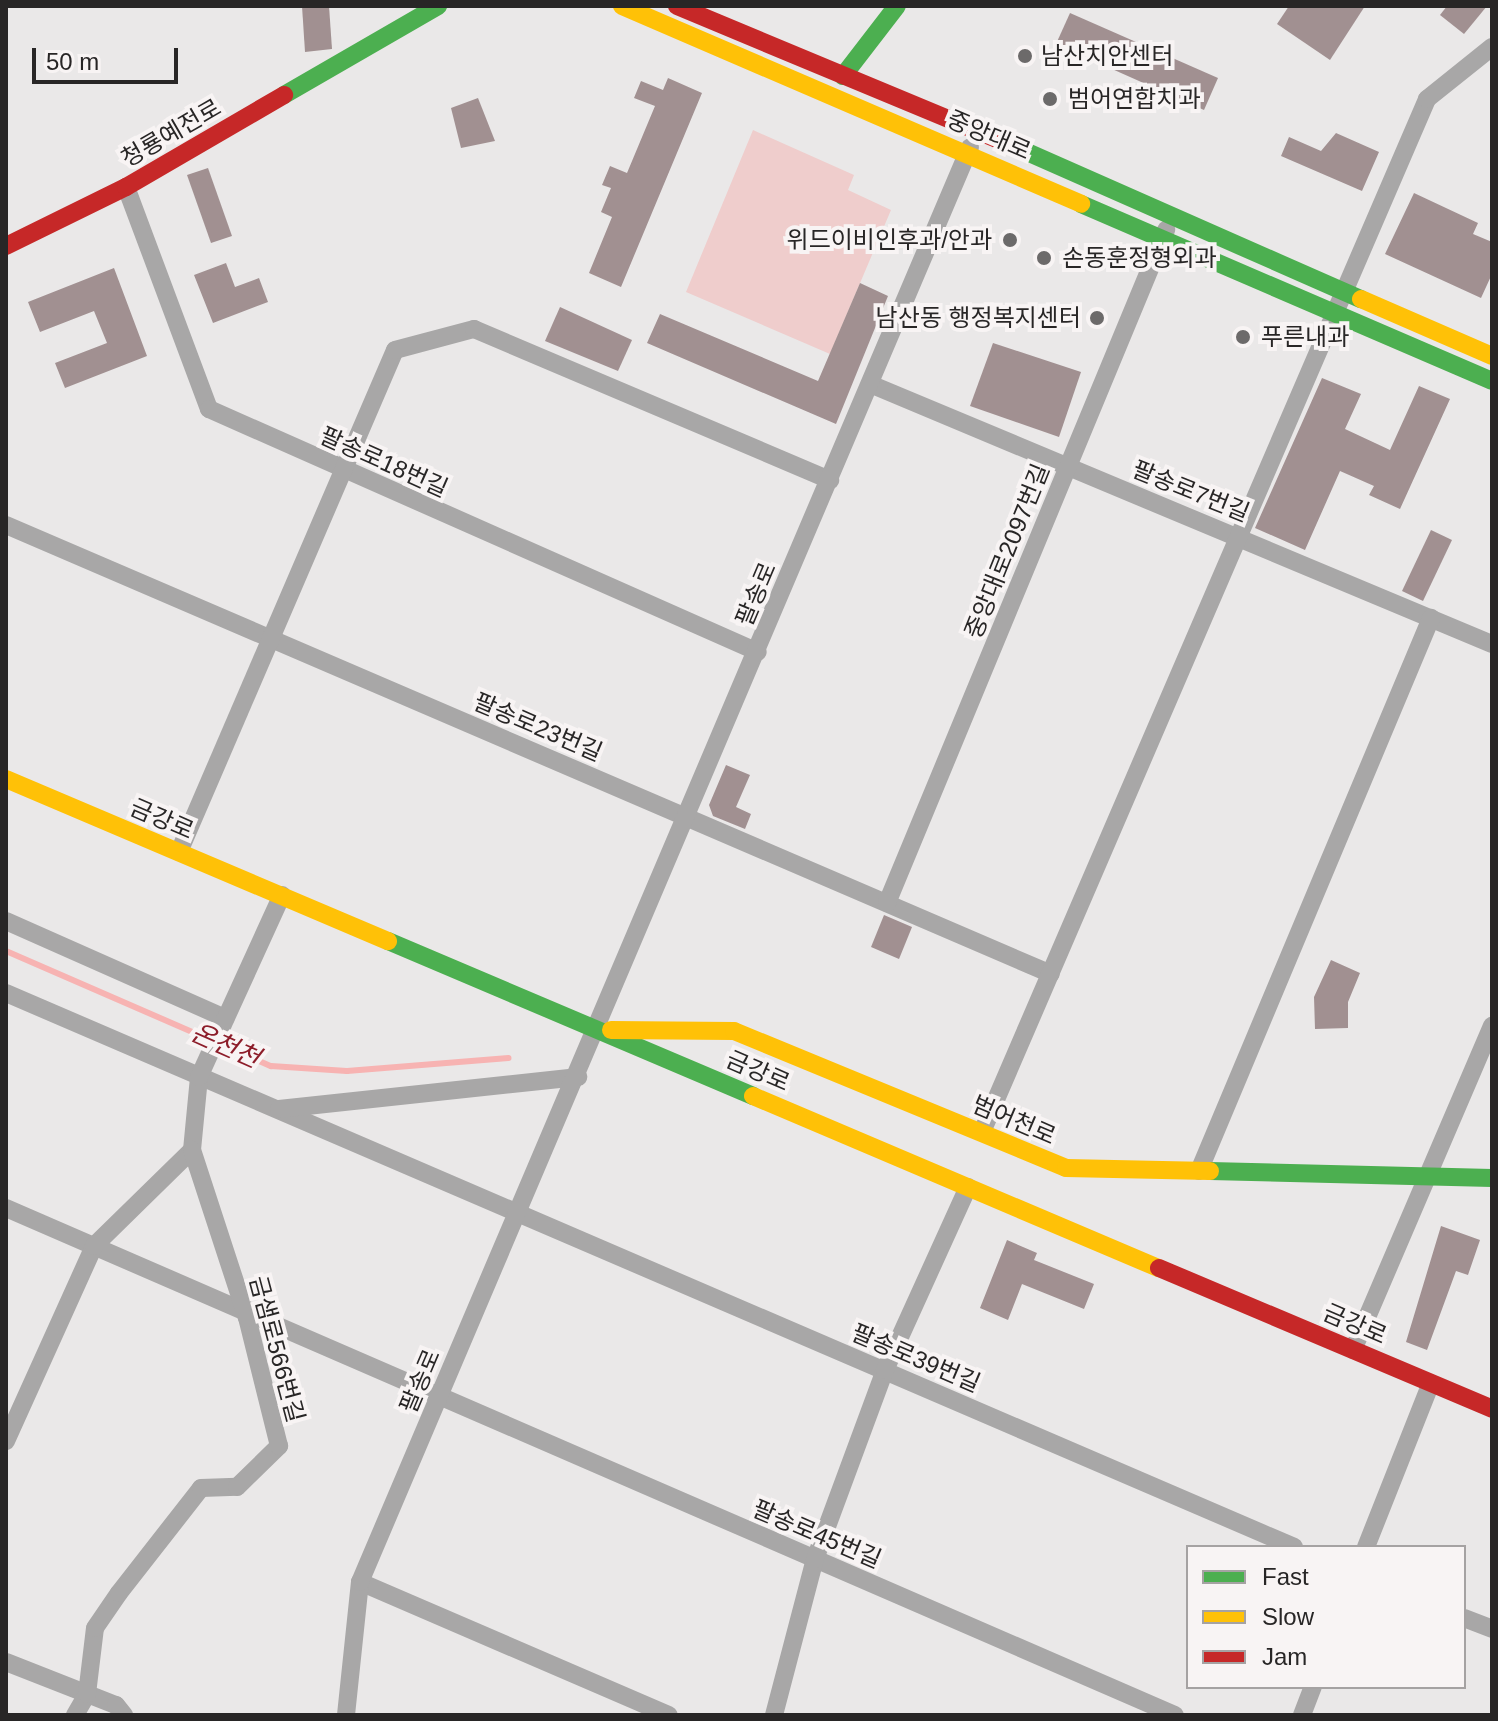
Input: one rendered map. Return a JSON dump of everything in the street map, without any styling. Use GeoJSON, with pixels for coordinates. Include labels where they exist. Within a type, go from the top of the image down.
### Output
{"type":"FeatureCollection","features":[{"type":"Feature","properties":{"kind":"main road","name":"청룡예전로"},"geometry":{"type":"LineString","coordinates":[[6,246],[126,187],[438,6]]}},
{"type":"Feature","properties":{"kind":"main road","name":"중앙대로"},"geometry":{"type":"LineString","coordinates":[[622,6],[968,152],[1492,381]]}},
{"type":"Feature","properties":{"kind":"main road","name":"중앙대로"},"geometry":{"type":"LineString","coordinates":[[677,6],[977,130],[1492,356]]}},
{"type":"Feature","properties":{"kind":"main road"},"geometry":{"type":"LineString","coordinates":[[843,76],[897,6]]}},
{"type":"Feature","properties":{"kind":"main road","name":"금강로"},"geometry":{"type":"LineString","coordinates":[[6,779],[1492,1409]]}},
{"type":"Feature","properties":{"kind":"main road","name":"범어천로"},"geometry":{"type":"LineString","coordinates":[[599,1030],[734,1031],[1066,1168],[1492,1178]]}},
{"type":"Feature","properties":{"kind":"street"},"geometry":{"type":"LineString","coordinates":[[982,1132],[1427,99],[1492,47]]}},
{"type":"Feature","properties":{"kind":"street","name":"팔송로"},"geometry":{"type":"LineString","coordinates":[[346,1715],[360,1582],[599,1030],[977,130]]}},
{"type":"Feature","properties":{"kind":"street","name":"팔송로18번길"},"geometry":{"type":"LineString","coordinates":[[126,187],[209,409],[342,472],[758,652]]}},
{"type":"Feature","properties":{"kind":"street","name":"중앙대로2097번길"},"geometry":{"type":"LineString","coordinates":[[887,903],[1172,216]]}},
{"type":"Feature","properties":{"kind":"street"},"geometry":{"type":"LineString","coordinates":[[179,852],[395,350],[474,329],[830,480]]}},
{"type":"Feature","properties":{"kind":"street","name":"팔송로7번길"},"geometry":{"type":"LineString","coordinates":[[870,384],[1492,644]]}},
{"type":"Feature","properties":{"kind":"street","name":"팔송로23번길"},"geometry":{"type":"LineString","coordinates":[[6,525],[1051,974]]}},
{"type":"Feature","properties":{"kind":"street"},"geometry":{"type":"LineString","coordinates":[[1199,1171],[1431,618]]}},
{"type":"Feature","properties":{"kind":"street"},"geometry":{"type":"LineString","coordinates":[[7,1438],[94,1246],[192,1150],[203,1069],[282,895]]}},
{"type":"Feature","properties":{"kind":"street"},"geometry":{"type":"LineString","coordinates":[[6,921],[223,1022]]}},
{"type":"Feature","properties":{"kind":"street","name":"팔송로39번길"},"geometry":{"type":"LineString","coordinates":[[6,993],[203,1069],[278,1109],[1289,1545]]}},
{"type":"Feature","properties":{"kind":"street"},"geometry":{"type":"LineString","coordinates":[[1353,1350],[1492,1025]]}},
{"type":"Feature","properties":{"kind":"street"},"geometry":{"type":"LineString","coordinates":[[278,1109],[578,1077]]}},
{"type":"Feature","properties":{"kind":"street","name":"금샘로566번길"},"geometry":{"type":"LineString","coordinates":[[75,1715],[87,1694],[95,1628],[119,1593],[201,1488],[237,1487],[279,1446],[247,1318],[192,1150]]}},
{"type":"Feature","properties":{"kind":"street"},"geometry":{"type":"LineString","coordinates":[[774,1715],[815,1559],[885,1370],[968,1187]]}},
{"type":"Feature","properties":{"kind":"street","name":"팔송로45번길"},"geometry":{"type":"LineString","coordinates":[[6,1208],[247,1318],[1175,1715]]}},
{"type":"Feature","properties":{"kind":"street"},"geometry":{"type":"LineString","coordinates":[[1367,1545],[1431,1383]]}},
{"type":"Feature","properties":{"kind":"street"},"geometry":{"type":"LineString","coordinates":[[360,1582],[669,1715]]}},
{"type":"Feature","properties":{"kind":"street"},"geometry":{"type":"LineString","coordinates":[[1466,1619],[1492,1629]]}},
{"type":"Feature","properties":{"kind":"street"},"geometry":{"type":"LineString","coordinates":[[6,1662],[116,1705],[124,1715]]}},
{"type":"Feature","properties":{"kind":"street"},"geometry":{"type":"LineString","coordinates":[[1302,1715],[1312,1689]]}},
{"type":"Feature","properties":{"kind":"shaded area"},"geometry":{"type":"Polygon","coordinates":[[[753,130],[854,175],[848,190],[891,210],[830,354],[686,292],[753,130]]]}},
{"type":"Feature","properties":{"kind":"building"},"geometry":{"type":"Polygon","coordinates":[[[302,6],[329,6],[332,49],[305,52],[302,6]]]}},
{"type":"Feature","properties":{"kind":"building"},"geometry":{"type":"Polygon","coordinates":[[[1289,6],[1365,6],[1330,60],[1277,24],[1289,6]]]}},
{"type":"Feature","properties":{"kind":"building"},"geometry":{"type":"Polygon","coordinates":[[[1447,6],[1487,6],[1464,34],[1440,15],[1447,6]]]}},
{"type":"Feature","properties":{"kind":"building"},"geometry":{"type":"Polygon","coordinates":[[[1070,13],[1218,78],[1204,110],[1056,44],[1070,13]]]}},
{"type":"Feature","properties":{"kind":"building"},"geometry":{"type":"Polygon","coordinates":[[[668,78],[702,93],[621,287],[589,273],[612,217],[601,212],[611,188],[602,185],[610,166],[627,173],[655,106],[634,98],[641,81],[663,90],[668,78]]]}},
{"type":"Feature","properties":{"kind":"building"},"geometry":{"type":"Polygon","coordinates":[[[478,98],[495,141],[461,148],[451,108],[478,98]]]}},
{"type":"Feature","properties":{"kind":"building"},"geometry":{"type":"Polygon","coordinates":[[[1336,133],[1379,152],[1362,191],[1281,156],[1289,137],[1321,151],[1336,133]]]}},
{"type":"Feature","properties":{"kind":"building"},"geometry":{"type":"Polygon","coordinates":[[[208,168],[232,236],[211,243],[187,175],[208,168]]]}},
{"type":"Feature","properties":{"kind":"building"},"geometry":{"type":"Polygon","coordinates":[[[1414,193],[1478,223],[1473,234],[1492,242],[1492,274],[1481,298],[1385,254],[1414,193]]]}},
{"type":"Feature","properties":{"kind":"building"},"geometry":{"type":"Polygon","coordinates":[[[226,263],[235,287],[259,278],[268,302],[213,323],[194,275],[226,263]]]}},
{"type":"Feature","properties":{"kind":"building"},"geometry":{"type":"Polygon","coordinates":[[[114,268],[147,356],[65,388],[55,363],[107,343],[94,311],[40,332],[28,302],[114,268]]]}},
{"type":"Feature","properties":{"kind":"building"},"geometry":{"type":"Polygon","coordinates":[[[860,283],[888,296],[836,424],[647,343],[660,314],[818,381],[860,283]]]}},
{"type":"Feature","properties":{"kind":"building"},"geometry":{"type":"Polygon","coordinates":[[[560,307],[632,340],[618,371],[545,341],[560,307]]]}},
{"type":"Feature","properties":{"kind":"building"},"geometry":{"type":"Polygon","coordinates":[[[993,343],[1081,372],[1059,437],[970,406],[993,343]]]}},
{"type":"Feature","properties":{"kind":"building"},"geometry":{"type":"Polygon","coordinates":[[[1322,378],[1361,394],[1345,429],[1390,450],[1419,386],[1450,399],[1400,509],[1369,495],[1374,486],[1340,471],[1305,550],[1255,528],[1322,378]]]}},
{"type":"Feature","properties":{"kind":"building"},"geometry":{"type":"Polygon","coordinates":[[[1431,530],[1452,540],[1423,601],[1402,591],[1431,530]]]}},
{"type":"Feature","properties":{"kind":"building"},"geometry":{"type":"Polygon","coordinates":[[[726,765],[750,775],[736,807],[751,814],[745,829],[713,816],[709,805],[726,765]]]}},
{"type":"Feature","properties":{"kind":"building"},"geometry":{"type":"Polygon","coordinates":[[[884,915],[912,927],[899,959],[871,947],[884,915]]]}},
{"type":"Feature","properties":{"kind":"building"},"geometry":{"type":"Polygon","coordinates":[[[1331,960],[1360,973],[1348,1002],[1348,1028],[1315,1029],[1314,997],[1331,960]]]}},
{"type":"Feature","properties":{"kind":"building"},"geometry":{"type":"Polygon","coordinates":[[[1441,1226],[1480,1240],[1468,1275],[1456,1271],[1427,1350],[1406,1342],[1441,1226]]]}},
{"type":"Feature","properties":{"kind":"building"},"geometry":{"type":"Polygon","coordinates":[[[1007,1240],[1037,1253],[1034,1260],[1094,1284],[1084,1309],[1022,1284],[1008,1320],[980,1308],[1007,1240]]]}},
{"type":"Feature","properties":{"kind":"waterway","name":"온천천"},"geometry":{"type":"LineString","coordinates":[[6,951],[271,1066],[347,1071],[508,1058]]}},
{"type":"Feature","properties":{"kind":"traffic: fast"},"geometry":{"type":"LineString","coordinates":[[284,95],[438,6]]}},
{"type":"Feature","properties":{"kind":"traffic: fast"},"geometry":{"type":"LineString","coordinates":[[843,76],[897,6]]}},
{"type":"Feature","properties":{"kind":"traffic: fast"},"geometry":{"type":"LineString","coordinates":[[1018,148],[1361,299]]}},
{"type":"Feature","properties":{"kind":"traffic: fast"},"geometry":{"type":"LineString","coordinates":[[1081,204],[1492,381]]}},
{"type":"Feature","properties":{"kind":"traffic: fast"},"geometry":{"type":"LineString","coordinates":[[388,941],[753,1096]]}},
{"type":"Feature","properties":{"kind":"traffic: fast"},"geometry":{"type":"LineString","coordinates":[[1210,1171],[1492,1178]]}},
{"type":"Feature","properties":{"kind":"traffic: slow"},"geometry":{"type":"LineString","coordinates":[[622,6],[1081,204]]}},
{"type":"Feature","properties":{"kind":"traffic: slow"},"geometry":{"type":"LineString","coordinates":[[1361,299],[1492,356]]}},
{"type":"Feature","properties":{"kind":"traffic: slow"},"geometry":{"type":"LineString","coordinates":[[6,779],[388,941]]}},
{"type":"Feature","properties":{"kind":"traffic: slow"},"geometry":{"type":"LineString","coordinates":[[611,1030],[734,1031],[1066,1168],[1210,1171]]}},
{"type":"Feature","properties":{"kind":"traffic: slow"},"geometry":{"type":"LineString","coordinates":[[753,1096],[1159,1268]]}},
{"type":"Feature","properties":{"kind":"traffic: jam"},"geometry":{"type":"LineString","coordinates":[[677,6],[1018,148]]}},
{"type":"Feature","properties":{"kind":"traffic: jam"},"geometry":{"type":"LineString","coordinates":[[6,246],[126,187],[284,95]]}},
{"type":"Feature","properties":{"kind":"traffic: jam"},"geometry":{"type":"LineString","coordinates":[[1159,1268],[1492,1409]]}},
{"type":"Feature","properties":{"kind":"place","name":"남산치안센터"},"geometry":{"type":"Point","coordinates":[1025,56]}},
{"type":"Feature","properties":{"kind":"place","name":"범어연합치과"},"geometry":{"type":"Point","coordinates":[1050,99]}},
{"type":"Feature","properties":{"kind":"place","name":"위드이비인후과/안과"},"geometry":{"type":"Point","coordinates":[1010,240]}},
{"type":"Feature","properties":{"kind":"place","name":"손동훈정형외과"},"geometry":{"type":"Point","coordinates":[1044,258]}},
{"type":"Feature","properties":{"kind":"place","name":"남산동 행정복지센터"},"geometry":{"type":"Point","coordinates":[1097,318]}},
{"type":"Feature","properties":{"kind":"place","name":"푸른내과"},"geometry":{"type":"Point","coordinates":[1243,337]}}]}
